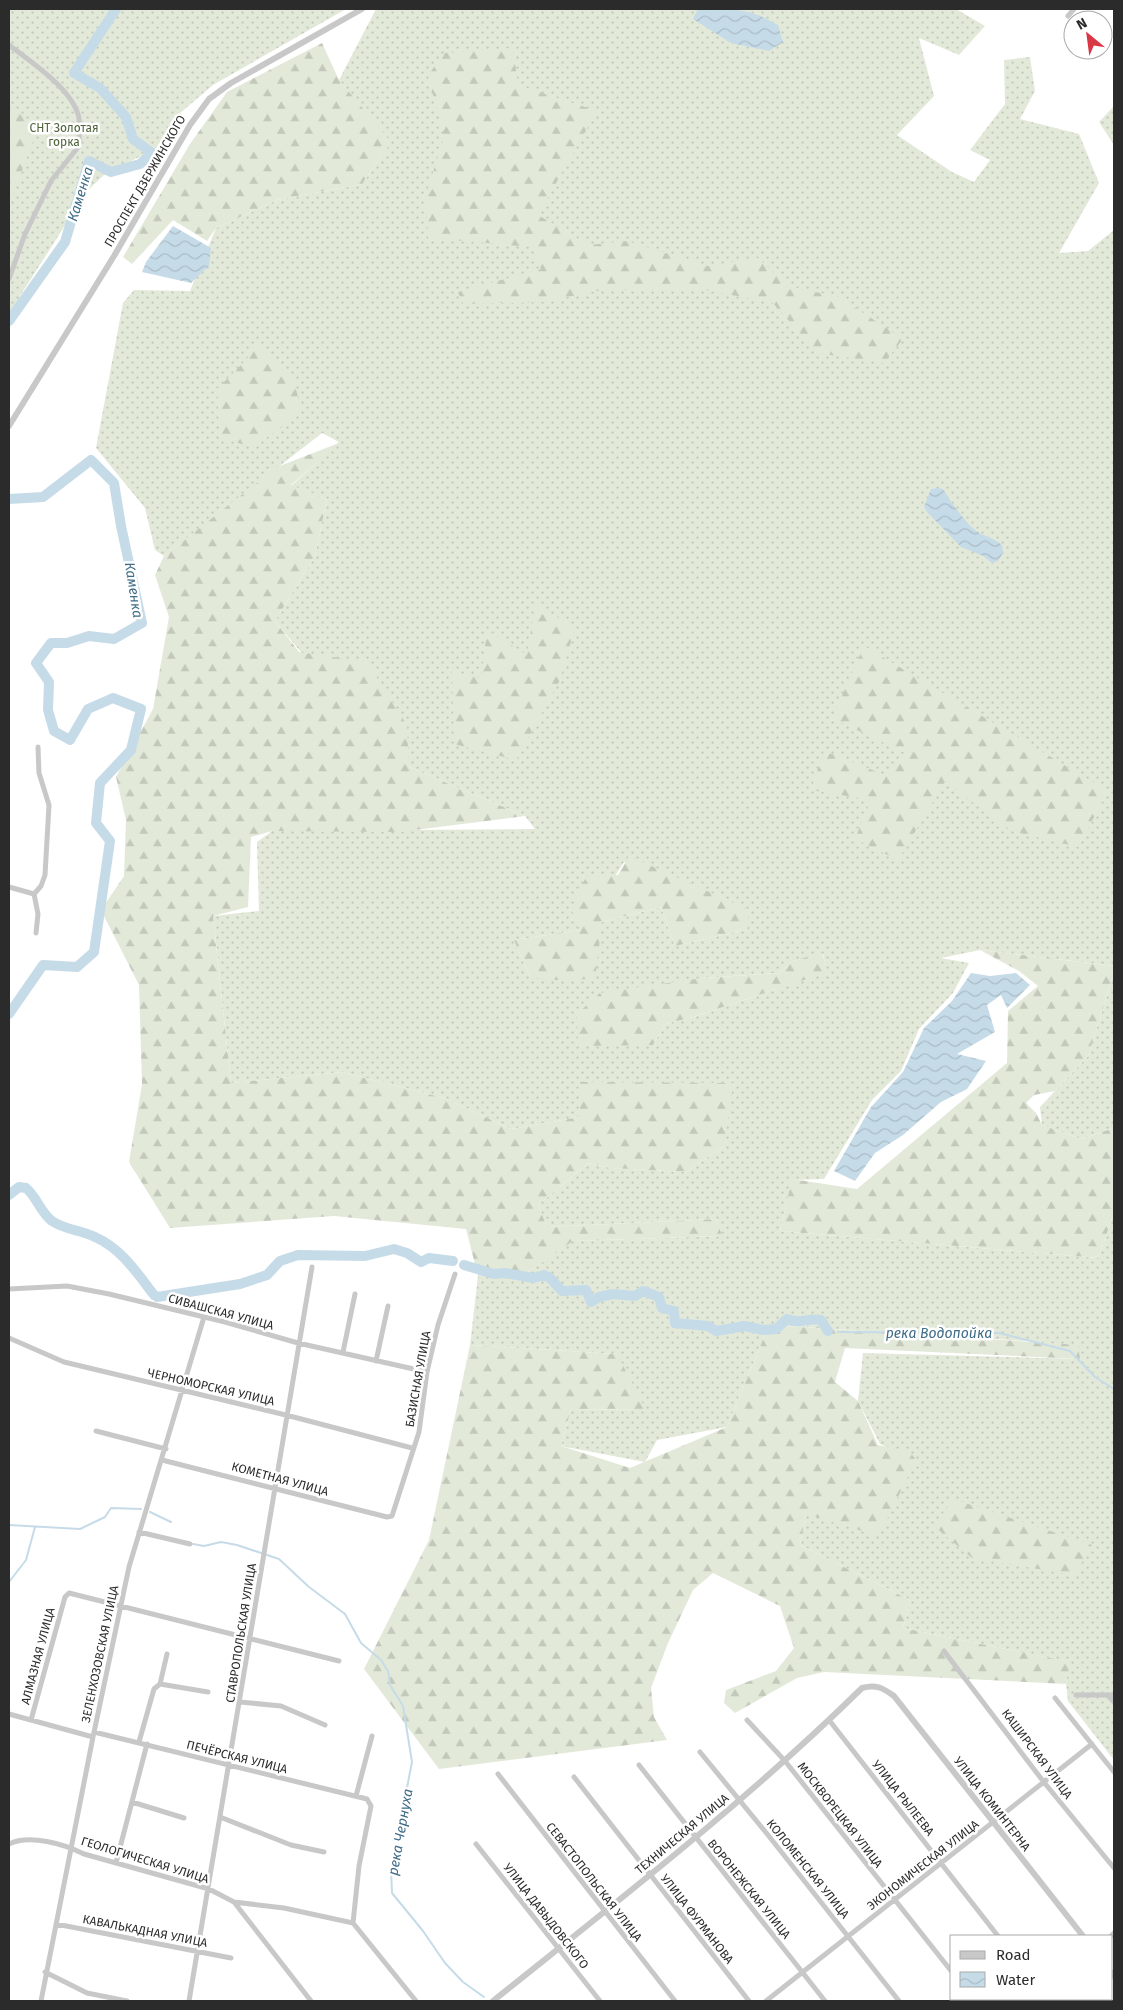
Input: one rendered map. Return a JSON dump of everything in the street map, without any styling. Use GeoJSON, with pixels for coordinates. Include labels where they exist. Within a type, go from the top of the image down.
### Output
{"type":"FeatureCollection","features":[{"type":"Feature","properties":{"kind":"street","name":"ПРОСПЕКТ ДЗЕРЖИНСКОГО"},"geometry":{"type":"LineString","coordinates":[[9,426],[114,256],[190,125],[209,98],[231,82],[362,9]]}},
{"type":"Feature","properties":{"kind":"street"},"geometry":{"type":"LineString","coordinates":[[9,45],[42,70],[68,96],[78,117],[79,146],[51,181],[26,234],[9,279]]}},
{"type":"Feature","properties":{"kind":"street"},"geometry":{"type":"LineString","coordinates":[[34,894],[41,886],[46,875],[49,805],[40,773],[38,747]]}},
{"type":"Feature","properties":{"kind":"street"},"geometry":{"type":"LineString","coordinates":[[9,887],[34,894]]}},
{"type":"Feature","properties":{"kind":"street"},"geometry":{"type":"LineString","coordinates":[[34,894],[38,914],[36,933]]}},
{"type":"Feature","properties":{"kind":"street","name":"СТАВРОПОЛЬСКАЯ УЛИЦА"},"geometry":{"type":"LineString","coordinates":[[189,2001],[312,1267]]}},
{"type":"Feature","properties":{"kind":"street","name":"БАЗИСНАЯ УЛИЦА"},"geometry":{"type":"LineString","coordinates":[[392,1516],[412,1448],[419,1432],[427,1372],[438,1325],[455,1274]]}},
{"type":"Feature","properties":{"kind":"street","name":"СИВАШСКАЯ УЛИЦА"},"geometry":{"type":"LineString","coordinates":[[9,1290],[67,1286],[109,1294],[204,1317],[298,1343],[427,1372]]}},
{"type":"Feature","properties":{"kind":"street"},"geometry":{"type":"LineString","coordinates":[[343,1352],[355,1294]]}},
{"type":"Feature","properties":{"kind":"street"},"geometry":{"type":"LineString","coordinates":[[376,1361],[388,1306]]}},
{"type":"Feature","properties":{"kind":"street","name":"ЗЕЛЕНХОЗОВСКАЯ УЛИЦА"},"geometry":{"type":"LineString","coordinates":[[41,2001],[45,1972],[93,1734],[121,1606],[139,1532],[184,1390],[204,1317]]}},
{"type":"Feature","properties":{"kind":"street","name":"ЧЕРНОМОРСКАЯ УЛИЦА"},"geometry":{"type":"LineString","coordinates":[[9,1338],[64,1362],[286,1415],[412,1448]]}},
{"type":"Feature","properties":{"kind":"street"},"geometry":{"type":"LineString","coordinates":[[96,1430],[166,1449]]}},
{"type":"Feature","properties":{"kind":"street","name":"КОМЕТНАЯ УЛИЦА"},"geometry":{"type":"LineString","coordinates":[[162,1460],[387,1517],[392,1516]]}},
{"type":"Feature","properties":{"kind":"street"},"geometry":{"type":"LineString","coordinates":[[139,1532],[190,1544]]}},
{"type":"Feature","properties":{"kind":"street","name":"АЛМАЗНАЯ УЛИЦА"},"geometry":{"type":"LineString","coordinates":[[31,1720],[65,1597],[74,1593],[121,1606]]}},
{"type":"Feature","properties":{"kind":"street"},"geometry":{"type":"LineString","coordinates":[[121,1606],[339,1661]]}},
{"type":"Feature","properties":{"kind":"street","name":"КАШИРСКАЯ УЛИЦА"},"geometry":{"type":"LineString","coordinates":[[944,1651],[1043,1781],[1114,1868]]}},
{"type":"Feature","properties":{"kind":"street"},"geometry":{"type":"LineString","coordinates":[[139,1742],[154,1690],[160,1684],[167,1654]]}},
{"type":"Feature","properties":{"kind":"street"},"geometry":{"type":"LineString","coordinates":[[160,1684],[208,1692]]}},
{"type":"Feature","properties":{"kind":"street","name":"ТЕХНИЧЕСКАЯ УЛИЦА"},"geometry":{"type":"LineString","coordinates":[[493,2001],[696,1839],[785,1761],[862,1688],[871,1685],[882,1687]]}},
{"type":"Feature","properties":{"kind":"street","name":"УЛИЦА КОМИНТЕРНА"},"geometry":{"type":"LineString","coordinates":[[882,1687],[894,1696],[992,1823],[1082,1935]]}},
{"type":"Feature","properties":{"kind":"street"},"geometry":{"type":"LineString","coordinates":[[1076,1695],[1111,1695],[1114,1702]]}},
{"type":"Feature","properties":{"kind":"street"},"geometry":{"type":"LineString","coordinates":[[1055,1698],[1114,1772]]}},
{"type":"Feature","properties":{"kind":"street"},"geometry":{"type":"LineString","coordinates":[[240,1702],[281,1706],[325,1725]]}},
{"type":"Feature","properties":{"kind":"street","name":"ПЕЧЁРСКАЯ УЛИЦА"},"geometry":{"type":"LineString","coordinates":[[9,1714],[93,1734],[139,1742],[228,1766],[367,1799],[371,1806],[359,1866],[353,1923]]}},
{"type":"Feature","properties":{"kind":"street","name":"МОСКВОРЕЦКАЯ УЛИЦА"},"geometry":{"type":"LineString","coordinates":[[747,1720],[785,1761],[950,1969]]}},
{"type":"Feature","properties":{"kind":"street","name":"УЛИЦА РЫЛЕЕВА"},"geometry":{"type":"LineString","coordinates":[[829,1720],[997,1935]]}},
{"type":"Feature","properties":{"kind":"street"},"geometry":{"type":"LineString","coordinates":[[356,1796],[372,1736]]}},
{"type":"Feature","properties":{"kind":"street"},"geometry":{"type":"LineString","coordinates":[[116,1864],[147,1744]]}},
{"type":"Feature","properties":{"kind":"street","name":"ЭКОНОМИЧЕСКАЯ УЛИЦА"},"geometry":{"type":"LineString","coordinates":[[766,2001],[1092,1744]]}},
{"type":"Feature","properties":{"kind":"street","name":"КОЛОМЕНСКАЯ УЛИЦА"},"geometry":{"type":"LineString","coordinates":[[700,1752],[849,1936],[899,2001]]}},
{"type":"Feature","properties":{"kind":"street","name":"ВОРОНЕЖСКАЯ УЛИЦА"},"geometry":{"type":"LineString","coordinates":[[639,1766],[825,2001]]}},
{"type":"Feature","properties":{"kind":"street","name":"СЕВАСТОПОЛЬСКАЯ УЛИЦА"},"geometry":{"type":"LineString","coordinates":[[498,1774],[675,2001]]}},
{"type":"Feature","properties":{"kind":"street","name":"УЛИЦА ФУРМАНОВА"},"geometry":{"type":"LineString","coordinates":[[574,1777],[749,2001]]}},
{"type":"Feature","properties":{"kind":"street"},"geometry":{"type":"LineString","coordinates":[[132,1802],[184,1818]]}},
{"type":"Feature","properties":{"kind":"street"},"geometry":{"type":"LineString","coordinates":[[220,1817],[291,1845],[324,1852]]}},
{"type":"Feature","properties":{"kind":"street","name":"ГЕОЛОГИЧЕСКАЯ УЛИЦА"},"geometry":{"type":"LineString","coordinates":[[9,1844],[27,1840],[71,1848],[116,1864],[209,1889],[234,1902],[276,1906],[353,1923]]}},
{"type":"Feature","properties":{"kind":"street","name":"УЛИЦА ДАВЫДОВСКОГО"},"geometry":{"type":"LineString","coordinates":[[476,1844],[600,2001]]}},
{"type":"Feature","properties":{"kind":"street"},"geometry":{"type":"LineString","coordinates":[[234,1902],[311,2001]]}},
{"type":"Feature","properties":{"kind":"street"},"geometry":{"type":"LineString","coordinates":[[353,1923],[416,2001]]}},
{"type":"Feature","properties":{"kind":"street","name":"КАВАЛЬКАДНАЯ УЛИЦА"},"geometry":{"type":"LineString","coordinates":[[56,1924],[231,1958]]}},
{"type":"Feature","properties":{"kind":"street"},"geometry":{"type":"LineString","coordinates":[[45,1972],[87,1994],[127,2001]]}},
{"type":"Feature","properties":{"kind":"green space","name":"СНТ Золотая горка"},"geometry":{"type":"Polygon","coordinates":[[[9,9],[112,9],[71,73],[114,105],[124,119],[132,140],[147,153],[104,175],[87,191],[20,296],[9,322],[9,9]]]}},
{"type":"Feature","properties":{"kind":"green space"},"geometry":{"type":"Polygon","coordinates":[[[121,9],[346,9],[213,85],[179,114],[155,150],[135,136],[128,115],[101,85],[79,71],[121,9]]]}},
{"type":"Feature","properties":{"kind":"green space"},"geometry":{"type":"Polygon","coordinates":[[[376,9],[956,9],[985,26],[959,55],[919,38],[934,96],[897,135],[952,172],[974,182],[990,160],[970,150],[1005,104],[1004,60],[1030,57],[1035,91],[1020,119],[1079,134],[1099,183],[1059,253],[1088,251],[1114,230],[1114,966],[980,950],[941,958],[969,963],[953,993],[919,1029],[901,1071],[872,1100],[824,1179],[792,1180],[780,1231],[1098,1258],[1114,1213],[1114,1760],[1068,1701],[1066,1684],[1069,1662],[903,1628],[910,1600],[800,1545],[806,1514],[916,1460],[880,1444],[858,1401],[863,1353],[1080,1359],[1040,1342],[769,1325],[727,1427],[657,1440],[645,1462],[561,1446],[571,1409],[633,1410],[617,1354],[470,1345],[478,1276],[524,1275],[572,1241],[721,1236],[716,1219],[547,1227],[538,1205],[588,1163],[611,1168],[686,1172],[724,1146],[580,1082],[580,1117],[511,1129],[444,1098],[342,1072],[231,1083],[213,916],[259,911],[257,842],[272,831],[535,829],[525,816],[390,759],[275,621],[315,556],[327,499],[291,486],[339,442],[322,433],[164,556],[155,550],[145,508],[96,448],[123,303],[134,290],[190,291],[216,228],[277,200],[362,184],[390,143],[339,80],[376,9]],[[624,862],[581,930],[514,940],[530,977],[602,922],[661,907],[675,946],[752,928],[624,862]],[[823,954],[793,961],[779,973],[702,978],[578,1045],[653,1045],[665,1024],[693,1017],[827,972],[823,954]]]}},
{"type":"Feature","properties":{"kind":"green space"},"geometry":{"type":"Polygon","coordinates":[[[322,43],[339,80],[391,142],[362,184],[277,200],[216,228],[207,241],[173,220],[132,264],[123,257],[190,144],[227,92],[322,43]]]}},
{"type":"Feature","properties":{"kind":"green space"},"geometry":{"type":"Polygon","coordinates":[[[513,48],[518,85],[597,111],[538,215],[589,245],[627,241],[708,266],[758,258],[788,286],[839,297],[903,339],[884,363],[818,353],[773,303],[701,289],[602,290],[543,302],[463,304],[458,292],[541,269],[532,247],[428,238],[426,195],[444,137],[428,75],[445,53],[513,48]]]}},
{"type":"Feature","properties":{"kind":"green space"},"geometry":{"type":"Polygon","coordinates":[[[9,102],[38,129],[9,204],[9,102]]]}},
{"type":"Feature","properties":{"kind":"green space"},"geometry":{"type":"Polygon","coordinates":[[[1114,106],[1114,145],[1099,122],[1114,106]]]}},
{"type":"Feature","properties":{"kind":"green space"},"geometry":{"type":"Polygon","coordinates":[[[256,345],[294,378],[300,407],[285,425],[253,447],[220,438],[217,389],[246,360],[256,345]]]}},
{"type":"Feature","properties":{"kind":"green space"},"geometry":{"type":"Polygon","coordinates":[[[339,443],[291,485],[327,499],[315,556],[275,621],[299,652],[367,662],[407,725],[409,767],[525,816],[399,832],[272,831],[251,837],[248,907],[213,916],[231,1083],[342,1072],[444,1098],[511,1129],[580,1117],[580,1082],[733,1083],[724,1146],[686,1172],[611,1168],[588,1163],[538,1205],[547,1227],[716,1219],[722,1236],[573,1241],[524,1275],[478,1276],[466,1229],[334,1216],[170,1228],[129,1162],[142,1084],[139,985],[101,910],[124,876],[126,820],[116,777],[153,709],[169,617],[155,575],[164,556],[277,467],[339,443]]]}},
{"type":"Feature","properties":{"kind":"green space"},"geometry":{"type":"Polygon","coordinates":[[[535,605],[575,627],[560,680],[516,760],[454,744],[452,671],[481,678],[487,630],[527,655],[535,605]]]}},
{"type":"Feature","properties":{"kind":"green space"},"geometry":{"type":"Polygon","coordinates":[[[864,646],[1108,791],[1078,847],[1012,831],[945,782],[898,860],[855,839],[871,800],[811,790],[824,751],[885,775],[907,754],[832,718],[864,646]]]}},
{"type":"Feature","properties":{"kind":"green space"},"geometry":{"type":"Polygon","coordinates":[[[629,856],[745,908],[752,928],[675,946],[661,907],[602,922],[595,979],[549,980],[530,977],[514,940],[581,930],[571,909],[586,877],[618,875],[629,856]]]}},
{"type":"Feature","properties":{"kind":"green space"},"geometry":{"type":"Polygon","coordinates":[[[980,950],[1114,966],[1114,973],[1088,1056],[1055,1091],[1034,1095],[1026,1103],[1036,1113],[1042,1125],[1081,1139],[1114,1128],[1114,1213],[1098,1258],[780,1231],[792,1179],[857,1189],[1007,1063],[1008,1011],[1038,986],[1019,971],[980,950]]]}},
{"type":"Feature","properties":{"kind":"green space"},"geometry":{"type":"Polygon","coordinates":[[[822,953],[828,972],[693,1017],[665,1024],[653,1045],[578,1046],[577,1014],[600,993],[702,978],[779,973],[793,961],[822,953]]]}},
{"type":"Feature","properties":{"kind":"green space"},"geometry":{"type":"Polygon","coordinates":[[[1114,973],[1114,1128],[1081,1139],[1042,1125],[1040,1107],[1088,1056],[1114,973]]]}},
{"type":"Feature","properties":{"kind":"green space"},"geometry":{"type":"Polygon","coordinates":[[[769,1325],[1078,1345],[1080,1359],[845,1348],[835,1382],[858,1401],[878,1445],[910,1452],[916,1460],[879,1536],[806,1514],[800,1545],[910,1600],[903,1628],[1070,1662],[1066,1684],[824,1672],[797,1678],[735,1713],[724,1703],[726,1690],[776,1671],[794,1648],[780,1606],[713,1573],[693,1590],[668,1643],[651,1688],[654,1717],[667,1740],[439,1769],[364,1669],[429,1540],[470,1345],[617,1354],[646,1410],[571,1409],[561,1446],[630,1468],[727,1427],[769,1325]]]}},
{"type":"Feature","properties":{"kind":"green space"},"geometry":{"type":"Polygon","coordinates":[[[953,1499],[1092,1545],[1074,1575],[972,1558],[934,1526],[953,1499]]]}},
{"type":"Feature","properties":{"kind":"water"},"geometry":{"type":"Polygon","coordinates":[[[698,9],[731,9],[758,15],[778,25],[783,42],[769,51],[731,43],[693,19],[698,9]]]}},
{"type":"Feature","properties":{"kind":"water"},"geometry":{"type":"Polygon","coordinates":[[[173,226],[211,248],[209,266],[191,283],[142,272],[146,262],[173,226]]]}},
{"type":"Feature","properties":{"kind":"water"},"geometry":{"type":"Polygon","coordinates":[[[931,489],[943,489],[973,528],[1002,545],[1003,553],[998,561],[992,563],[983,556],[961,547],[927,512],[924,507],[931,489]]]}},
{"type":"Feature","properties":{"kind":"water"},"geometry":{"type":"Polygon","coordinates":[[[971,973],[990,976],[1016,973],[1030,985],[1007,1008],[1001,995],[987,1005],[995,1032],[957,1054],[986,1061],[967,1089],[941,1102],[903,1135],[875,1153],[855,1181],[834,1171],[871,1107],[903,1072],[924,1028],[952,1001],[971,973]]]}},
{"type":"Feature","properties":{"kind":"waterway","name":"Каменка"},"geometry":{"type":"LineString","coordinates":[[9,321],[65,242],[89,161],[111,172],[140,164],[152,153],[133,139],[126,117],[100,88],[74,73],[116,9]]}},
{"type":"Feature","properties":{"kind":"waterway","name":"Каменка"},"geometry":{"type":"LineString","coordinates":[[9,499],[43,497],[91,460],[114,483],[121,526],[142,623],[114,639],[89,636],[67,643],[51,643],[36,663],[49,682],[48,710],[54,731],[70,740],[88,709],[113,698],[141,709],[131,750],[100,783],[96,823],[110,841],[94,952],[77,967],[43,965],[9,1014]]}},
{"type":"Feature","properties":{"kind":"waterway"},"geometry":{"type":"LineString","coordinates":[[9,1195],[19,1187],[26,1188],[52,1221],[105,1242],[128,1262],[154,1295]]}},
{"type":"Feature","properties":{"kind":"waterway"},"geometry":{"type":"LineString","coordinates":[[157,1297],[240,1284],[267,1275],[280,1261],[298,1255],[365,1256],[394,1249],[407,1253],[421,1262],[429,1258],[453,1261]]}},
{"type":"Feature","properties":{"kind":"waterway"},"geometry":{"type":"LineString","coordinates":[[464,1265],[494,1274],[505,1273],[533,1278],[544,1275],[550,1278],[562,1291],[586,1290],[591,1302],[599,1297],[613,1294],[635,1296],[643,1291],[659,1297],[662,1308],[674,1311],[675,1323],[708,1326],[716,1331],[745,1326],[763,1330],[776,1329],[787,1319],[791,1321],[821,1320],[828,1331]]}},
{"type":"Feature","properties":{"kind":"waterway","name":"река Водопойка"},"geometry":{"type":"LineString","coordinates":[[838,1332],[999,1333],[1070,1351],[1095,1377],[1114,1389]]}},
{"type":"Feature","properties":{"kind":"waterway","name":"река Чернуха"},"geometry":{"type":"LineString","coordinates":[[9,1525],[80,1529],[105,1517],[111,1508],[141,1509]]}},
{"type":"Feature","properties":{"kind":"waterway","name":"река Чернуха"},"geometry":{"type":"LineString","coordinates":[[150,1512],[171,1522]]}},
{"type":"Feature","properties":{"kind":"waterway"},"geometry":{"type":"LineString","coordinates":[[9,1582],[26,1560],[35,1527]]}},
{"type":"Feature","properties":{"kind":"waterway","name":"река Чернуха"},"geometry":{"type":"LineString","coordinates":[[193,1544],[204,1546],[221,1542],[237,1545],[279,1559],[309,1587],[345,1614],[361,1643],[381,1660],[388,1671],[390,1685],[403,1706],[412,1762],[405,1798],[404,1819],[391,1869],[392,1893],[423,1931],[445,1963],[463,1982],[484,1997]]}}]}
